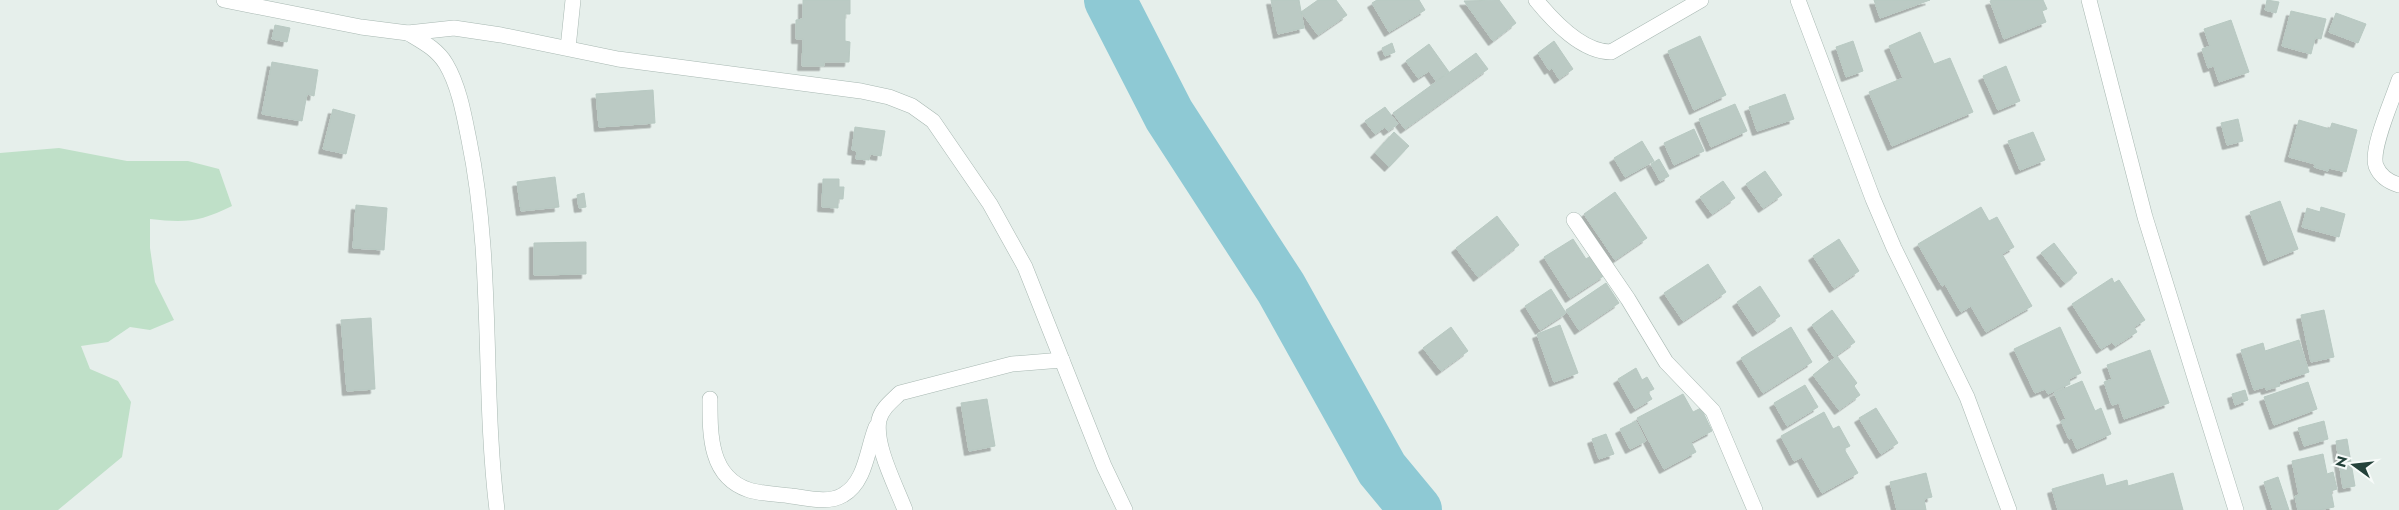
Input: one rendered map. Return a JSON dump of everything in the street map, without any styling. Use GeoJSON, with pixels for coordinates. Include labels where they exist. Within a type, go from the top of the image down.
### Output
{"type":"FeatureCollection","features":[{"type":"Feature","properties":{"kind":"street"},"geometry":{"type":"LineString","coordinates":[[224,0],[361,27],[408,33],[454,28],[568,48],[618,59],[861,91],[889,96],[912,106],[933,121],[990,204],[1025,267],[1104,466],[1125,510]]}},
{"type":"Feature","properties":{"kind":"street"},"geometry":{"type":"LineString","coordinates":[[568,48],[573,0]]}},
{"type":"Feature","properties":{"kind":"street"},"geometry":{"type":"LineString","coordinates":[[1536,0],[1573,36],[1599,52],[1611,52],[1701,0]]}},
{"type":"Feature","properties":{"kind":"street"},"geometry":{"type":"LineString","coordinates":[[1798,0],[1873,199],[1894,248],[1967,397],[2009,510]]}},
{"type":"Feature","properties":{"kind":"street"},"geometry":{"type":"LineString","coordinates":[[2089,0],[2145,217],[2236,510]]}},
{"type":"Feature","properties":{"kind":"street"},"geometry":{"type":"LineString","coordinates":[[408,33],[433,47],[446,64],[462,108],[477,177],[485,286],[490,456],[497,510]]}},
{"type":"Feature","properties":{"kind":"street"},"geometry":{"type":"LineString","coordinates":[[2399,80],[2375,152],[2376,165],[2383,176],[2399,185]]}},
{"type":"Feature","properties":{"kind":"street"},"geometry":{"type":"LineString","coordinates":[[1574,220],[1628,299],[1666,362],[1713,411],[1756,510]]}},
{"type":"Feature","properties":{"kind":"street"},"geometry":{"type":"LineString","coordinates":[[710,399],[710,431],[715,456],[723,472],[736,484],[750,491],[828,500],[844,495],[855,484],[864,468],[879,419],[886,405],[900,393],[1012,364],[1062,360]]}},
{"type":"Feature","properties":{"kind":"street"},"geometry":{"type":"LineString","coordinates":[[879,419],[878,436],[905,510]]}},
{"type":"Feature","properties":{"kind":"green space"},"geometry":{"type":"Polygon","coordinates":[[[59,148],[127,161],[188,161],[219,169],[232,206],[211,215],[192,220],[150,219],[150,248],[155,282],[174,320],[150,330],[130,327],[108,342],[81,346],[90,369],[118,381],[131,402],[122,457],[58,510],[0,510],[0,153],[59,148]]]}},
{"type":"Feature","properties":{"kind":"building"},"geometry":{"type":"Polygon","coordinates":[[[803,0],[850,0],[850,14],[845,14],[845,41],[850,42],[849,62],[824,62],[824,66],[802,66],[803,39],[796,39],[796,20],[803,19],[803,0]]]}},
{"type":"Feature","properties":{"kind":"building"},"geometry":{"type":"Polygon","coordinates":[[[1271,0],[1299,0],[1304,28],[1278,34],[1271,0]]]}},
{"type":"Feature","properties":{"kind":"building"},"geometry":{"type":"Polygon","coordinates":[[[1318,0],[1336,0],[1347,15],[1318,35],[1301,12],[1318,0]]]}},
{"type":"Feature","properties":{"kind":"building"},"geometry":{"type":"Polygon","coordinates":[[[1377,0],[1419,0],[1425,10],[1389,32],[1372,3],[1377,0]]]}},
{"type":"Feature","properties":{"kind":"building"},"geometry":{"type":"Polygon","coordinates":[[[1499,0],[1516,23],[1493,41],[1464,1],[1499,0]]]}},
{"type":"Feature","properties":{"kind":"building"},"geometry":{"type":"Polygon","coordinates":[[[1874,0],[1930,0],[1880,18],[1874,0]]]}},
{"type":"Feature","properties":{"kind":"building"},"geometry":{"type":"Polygon","coordinates":[[[2043,0],[2047,9],[2042,11],[2046,22],[2004,39],[1990,1],[2043,0]]]}},
{"type":"Feature","properties":{"kind":"building"},"geometry":{"type":"Polygon","coordinates":[[[2267,0],[2279,2],[2276,13],[2265,10],[2267,0]]]}},
{"type":"Feature","properties":{"kind":"building"},"geometry":{"type":"Polygon","coordinates":[[[2291,11],[2326,19],[2321,39],[2315,38],[2311,54],[2282,46],[2291,11]]]}},
{"type":"Feature","properties":{"kind":"building"},"geometry":{"type":"Polygon","coordinates":[[[2336,13],[2366,24],[2358,43],[2329,32],[2336,13]]]}},
{"type":"Feature","properties":{"kind":"building"},"geometry":{"type":"Polygon","coordinates":[[[2231,20],[2249,72],[2219,82],[2214,66],[2208,68],[2202,49],[2210,46],[2204,29],[2231,20]]]}},
{"type":"Feature","properties":{"kind":"building"},"geometry":{"type":"Polygon","coordinates":[[[275,25],[290,28],[287,42],[272,39],[275,25]]]}},
{"type":"Feature","properties":{"kind":"building"},"geometry":{"type":"Polygon","coordinates":[[[1920,32],[1934,64],[1950,58],[1973,112],[1892,146],[1869,92],[1903,78],[1889,46],[1920,32]]]}},
{"type":"Feature","properties":{"kind":"building"},"geometry":{"type":"Polygon","coordinates":[[[1700,36],[1726,95],[1694,110],[1668,51],[1700,36]]]}},
{"type":"Feature","properties":{"kind":"building"},"geometry":{"type":"Polygon","coordinates":[[[1554,41],[1573,69],[1559,79],[1552,68],[1549,70],[1538,53],[1554,41]]]}},
{"type":"Feature","properties":{"kind":"building"},"geometry":{"type":"Polygon","coordinates":[[[1853,41],[1863,71],[1846,77],[1836,47],[1853,41]]]}},
{"type":"Feature","properties":{"kind":"building"},"geometry":{"type":"Polygon","coordinates":[[[1392,43],[1395,52],[1385,56],[1382,48],[1392,43]]]}},
{"type":"Feature","properties":{"kind":"building"},"geometry":{"type":"Polygon","coordinates":[[[1429,44],[1449,72],[1436,81],[1429,71],[1418,78],[1406,61],[1429,44]]]}},
{"type":"Feature","properties":{"kind":"building"},"geometry":{"type":"Polygon","coordinates":[[[1476,53],[1488,69],[1405,129],[1393,113],[1476,53]]]}},
{"type":"Feature","properties":{"kind":"building"},"geometry":{"type":"Polygon","coordinates":[[[272,62],[318,70],[314,96],[307,94],[302,121],[262,114],[272,62]]]}},
{"type":"Feature","properties":{"kind":"building"},"geometry":{"type":"Polygon","coordinates":[[[2006,66],[2020,101],[1998,110],[1983,76],[2006,66]]]}},
{"type":"Feature","properties":{"kind":"building"},"geometry":{"type":"Polygon","coordinates":[[[653,90],[655,123],[599,127],[596,94],[653,90]]]}},
{"type":"Feature","properties":{"kind":"building"},"geometry":{"type":"Polygon","coordinates":[[[1785,94],[1794,119],[1757,131],[1749,107],[1785,94]]]}},
{"type":"Feature","properties":{"kind":"building"},"geometry":{"type":"Polygon","coordinates":[[[1735,104],[1747,131],[1711,147],[1699,119],[1735,104]]]}},
{"type":"Feature","properties":{"kind":"building"},"geometry":{"type":"Polygon","coordinates":[[[1385,107],[1398,124],[1388,131],[1385,127],[1375,134],[1365,121],[1385,107]]]}},
{"type":"Feature","properties":{"kind":"building"},"geometry":{"type":"Polygon","coordinates":[[[333,109],[355,115],[346,154],[323,149],[333,109]]]}},
{"type":"Feature","properties":{"kind":"building"},"geometry":{"type":"Polygon","coordinates":[[[2238,119],[2243,141],[2227,145],[2221,123],[2238,119]]]}},
{"type":"Feature","properties":{"kind":"building"},"geometry":{"type":"Polygon","coordinates":[[[2299,120],[2330,129],[2332,123],[2357,130],[2346,172],[2329,168],[2328,171],[2314,167],[2315,164],[2289,157],[2299,120]]]}},
{"type":"Feature","properties":{"kind":"building"},"geometry":{"type":"Polygon","coordinates":[[[855,127],[885,131],[881,156],[870,154],[869,160],[856,159],[857,151],[852,150],[855,127]]]}},
{"type":"Feature","properties":{"kind":"building"},"geometry":{"type":"Polygon","coordinates":[[[1694,129],[1704,151],[1674,165],[1664,143],[1694,129]]]}},
{"type":"Feature","properties":{"kind":"building"},"geometry":{"type":"Polygon","coordinates":[[[1394,132],[1409,146],[1389,167],[1375,153],[1394,132]]]}},
{"type":"Feature","properties":{"kind":"building"},"geometry":{"type":"Polygon","coordinates":[[[2033,132],[2045,160],[2020,170],[2008,141],[2033,132]]]}},
{"type":"Feature","properties":{"kind":"building"},"geometry":{"type":"Polygon","coordinates":[[[1642,141],[1654,161],[1625,177],[1614,158],[1642,141]]]}},
{"type":"Feature","properties":{"kind":"building"},"geometry":{"type":"Polygon","coordinates":[[[1659,159],[1669,176],[1660,181],[1651,164],[1659,159]]]}},
{"type":"Feature","properties":{"kind":"building"},"geometry":{"type":"Polygon","coordinates":[[[1765,171],[1782,195],[1763,208],[1746,184],[1765,171]]]}},
{"type":"Feature","properties":{"kind":"building"},"geometry":{"type":"Polygon","coordinates":[[[555,177],[559,207],[521,211],[517,182],[555,177]]]}},
{"type":"Feature","properties":{"kind":"building"},"geometry":{"type":"Polygon","coordinates":[[[823,179],[839,179],[839,187],[844,187],[843,199],[838,199],[838,208],[822,207],[823,179]]]}},
{"type":"Feature","properties":{"kind":"building"},"geometry":{"type":"Polygon","coordinates":[[[1723,181],[1735,198],[1712,214],[1700,197],[1723,181]]]}},
{"type":"Feature","properties":{"kind":"building"},"geometry":{"type":"Polygon","coordinates":[[[1615,192],[1647,238],[1615,260],[1584,214],[1615,192]]]}},
{"type":"Feature","properties":{"kind":"building"},"geometry":{"type":"Polygon","coordinates":[[[584,193],[586,207],[579,208],[577,195],[584,193]]]}},
{"type":"Feature","properties":{"kind":"building"},"geometry":{"type":"Polygon","coordinates":[[[2280,201],[2298,249],[2268,261],[2250,212],[2280,201]]]}},
{"type":"Feature","properties":{"kind":"building"},"geometry":{"type":"Polygon","coordinates":[[[356,205],[387,208],[384,250],[353,248],[356,205]]]}},
{"type":"Feature","properties":{"kind":"building"},"geometry":{"type":"Polygon","coordinates":[[[1981,207],[1989,221],[1997,217],[2014,247],[2002,254],[2032,306],[1986,332],[1971,306],[1961,312],[1945,284],[1942,286],[1918,244],[1981,207]]]}},
{"type":"Feature","properties":{"kind":"building"},"geometry":{"type":"Polygon","coordinates":[[[2321,207],[2345,214],[2339,237],[2302,227],[2307,208],[2320,212],[2321,207]]]}},
{"type":"Feature","properties":{"kind":"building"},"geometry":{"type":"Polygon","coordinates":[[[1497,216],[1519,245],[1478,277],[1456,248],[1497,216]]]}},
{"type":"Feature","properties":{"kind":"building"},"geometry":{"type":"Polygon","coordinates":[[[1573,239],[1586,259],[1592,255],[1605,275],[1570,298],[1544,257],[1573,239]]]}},
{"type":"Feature","properties":{"kind":"building"},"geometry":{"type":"Polygon","coordinates":[[[1839,239],[1859,271],[1834,288],[1813,256],[1839,239]]]}},
{"type":"Feature","properties":{"kind":"building"},"geometry":{"type":"Polygon","coordinates":[[[586,242],[586,274],[534,275],[534,243],[586,242]]]}},
{"type":"Feature","properties":{"kind":"building"},"geometry":{"type":"Polygon","coordinates":[[[2054,243],[2077,273],[2065,283],[2041,253],[2054,243]]]}},
{"type":"Feature","properties":{"kind":"building"},"geometry":{"type":"Polygon","coordinates":[[[1708,264],[1726,292],[1683,321],[1664,293],[1708,264]]]}},
{"type":"Feature","properties":{"kind":"building"},"geometry":{"type":"Polygon","coordinates":[[[2112,278],[2114,283],[2119,280],[2145,320],[2134,327],[2137,332],[2115,346],[2112,342],[2101,349],[2072,304],[2112,278]]]}},
{"type":"Feature","properties":{"kind":"building"},"geometry":{"type":"Polygon","coordinates":[[[1606,283],[1619,303],[1579,330],[1566,310],[1606,283]]]}},
{"type":"Feature","properties":{"kind":"building"},"geometry":{"type":"Polygon","coordinates":[[[1760,286],[1780,316],[1757,332],[1737,302],[1760,286]]]}},
{"type":"Feature","properties":{"kind":"building"},"geometry":{"type":"Polygon","coordinates":[[[1551,289],[1566,313],[1540,330],[1525,306],[1551,289]]]}},
{"type":"Feature","properties":{"kind":"building"},"geometry":{"type":"Polygon","coordinates":[[[1832,310],[1855,342],[1834,357],[1812,325],[1832,310]]]}},
{"type":"Feature","properties":{"kind":"building"},"geometry":{"type":"Polygon","coordinates":[[[2324,310],[2334,357],[2311,362],[2301,315],[2324,310]]]}},
{"type":"Feature","properties":{"kind":"building"},"geometry":{"type":"Polygon","coordinates":[[[371,318],[375,389],[347,391],[341,320],[371,318]]]}},
{"type":"Feature","properties":{"kind":"building"},"geometry":{"type":"Polygon","coordinates":[[[1560,325],[1578,373],[1554,382],[1537,334],[1560,325]]]}},
{"type":"Feature","properties":{"kind":"building"},"geometry":{"type":"Polygon","coordinates":[[[1451,327],[1468,351],[1441,371],[1423,348],[1451,327]]]}},
{"type":"Feature","properties":{"kind":"building"},"geometry":{"type":"Polygon","coordinates":[[[1791,327],[1812,362],[1763,393],[1741,358],[1791,327]]]}},
{"type":"Feature","properties":{"kind":"building"},"geometry":{"type":"Polygon","coordinates":[[[2060,327],[2081,373],[2069,379],[2070,384],[2048,394],[2045,389],[2035,393],[2014,349],[2060,327]]]}},
{"type":"Feature","properties":{"kind":"building"},"geometry":{"type":"Polygon","coordinates":[[[2299,340],[2309,372],[2279,382],[2280,386],[2266,390],[2265,387],[2254,390],[2241,350],[2263,343],[2265,351],[2299,340]]]}},
{"type":"Feature","properties":{"kind":"building"},"geometry":{"type":"Polygon","coordinates":[[[2150,350],[2169,403],[2124,419],[2119,403],[2112,405],[2104,382],[2112,379],[2107,365],[2150,350]]]}},
{"type":"Feature","properties":{"kind":"building"},"geometry":{"type":"Polygon","coordinates":[[[1837,356],[1857,383],[1854,386],[1860,395],[1839,410],[1813,375],[1837,356]]]}},
{"type":"Feature","properties":{"kind":"building"},"geometry":{"type":"Polygon","coordinates":[[[1636,368],[1642,380],[1647,377],[1654,389],[1648,392],[1652,399],[1635,409],[1618,379],[1636,368]]]}},
{"type":"Feature","properties":{"kind":"building"},"geometry":{"type":"Polygon","coordinates":[[[2082,381],[2095,411],[2101,408],[2111,434],[2077,449],[2072,438],[2069,439],[2061,421],[2066,419],[2054,393],[2082,381]]]}},
{"type":"Feature","properties":{"kind":"building"},"geometry":{"type":"Polygon","coordinates":[[[2308,382],[2317,409],[2274,425],[2264,397],[2308,382]]]}},
{"type":"Feature","properties":{"kind":"building"},"geometry":{"type":"Polygon","coordinates":[[[1805,385],[1818,407],[1787,426],[1774,403],[1805,385]]]}},
{"type":"Feature","properties":{"kind":"building"},"geometry":{"type":"Polygon","coordinates":[[[2245,390],[2248,400],[2235,405],[2232,394],[2245,390]]]}},
{"type":"Feature","properties":{"kind":"building"},"geometry":{"type":"Polygon","coordinates":[[[1683,394],[1693,412],[1701,408],[1712,431],[1691,442],[1696,452],[1664,469],[1637,418],[1683,394]]]}},
{"type":"Feature","properties":{"kind":"building"},"geometry":{"type":"Polygon","coordinates":[[[987,399],[995,446],[969,451],[961,403],[987,399]]]}},
{"type":"Feature","properties":{"kind":"building"},"geometry":{"type":"Polygon","coordinates":[[[1876,408],[1898,443],[1881,454],[1859,418],[1876,408]]]}},
{"type":"Feature","properties":{"kind":"building"},"geometry":{"type":"Polygon","coordinates":[[[1824,412],[1833,429],[1839,426],[1850,446],[1844,449],[1858,473],[1822,493],[1802,457],[1794,461],[1781,436],[1824,412]]]}},
{"type":"Feature","properties":{"kind":"building"},"geometry":{"type":"Polygon","coordinates":[[[1636,421],[1646,441],[1630,449],[1620,429],[1636,421]]]}},
{"type":"Feature","properties":{"kind":"building"},"geometry":{"type":"Polygon","coordinates":[[[2324,421],[2328,439],[2304,446],[2298,428],[2324,421]]]}},
{"type":"Feature","properties":{"kind":"building"},"geometry":{"type":"Polygon","coordinates":[[[1606,434],[1614,454],[1599,459],[1592,439],[1606,434]]]}},
{"type":"Feature","properties":{"kind":"building"},"geometry":{"type":"Polygon","coordinates":[[[2347,439],[2355,486],[2343,488],[2336,441],[2347,439]]]}},
{"type":"Feature","properties":{"kind":"building"},"geometry":{"type":"Polygon","coordinates":[[[2323,454],[2327,474],[2333,472],[2337,489],[2331,491],[2334,507],[2319,510],[2298,510],[2295,496],[2299,495],[2292,461],[2323,454]]]}},
{"type":"Feature","properties":{"kind":"building"},"geometry":{"type":"Polygon","coordinates":[[[1926,473],[1932,497],[1924,499],[1926,510],[1897,510],[1890,482],[1926,473]]]}},
{"type":"Feature","properties":{"kind":"building"},"geometry":{"type":"Polygon","coordinates":[[[2173,473],[2183,510],[2058,510],[2052,489],[2103,474],[2106,486],[2127,480],[2128,486],[2173,473]]]}},
{"type":"Feature","properties":{"kind":"building"},"geometry":{"type":"Polygon","coordinates":[[[2278,477],[2289,510],[2273,510],[2264,482],[2278,477]]]}},
{"type":"Feature","properties":{"kind":"waterway"},"geometry":{"type":"LineString","coordinates":[[1110,0],[1169,115],[1281,288],[1382,469],[1416,510]]}}]}
